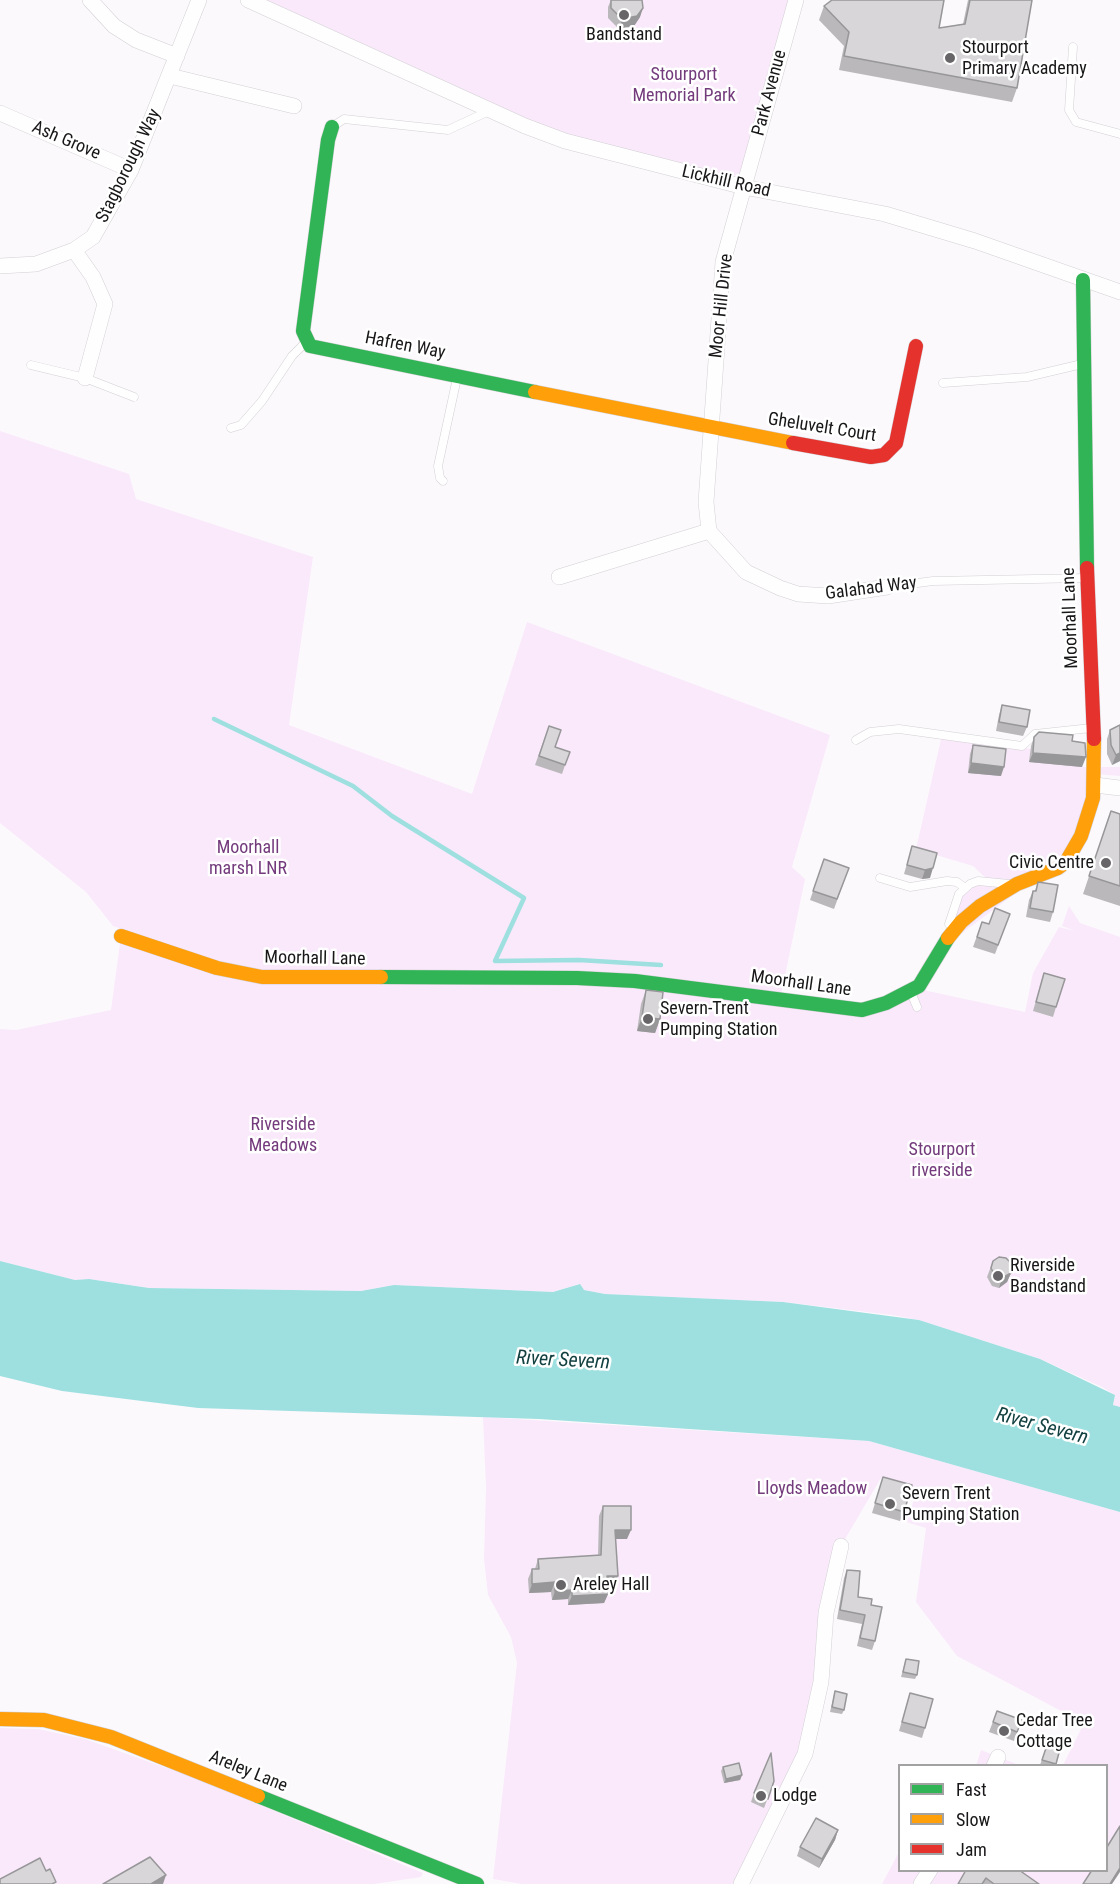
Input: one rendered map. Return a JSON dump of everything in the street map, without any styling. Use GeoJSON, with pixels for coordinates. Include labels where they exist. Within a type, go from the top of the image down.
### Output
{"type":"FeatureCollection","features":[{"type":"Feature","properties":{"kind":"street"},"geometry":{"type":"LineString","coordinates":[[90,0],[114,26],[136,40],[177,56]]}},
{"type":"Feature","properties":{"kind":"street","name":"Stagborough Way"},"geometry":{"type":"LineString","coordinates":[[0,266],[36,264],[74,250],[93,237],[131,170],[199,0]]}},
{"type":"Feature","properties":{"kind":"street","name":"Lickhill Road"},"geometry":{"type":"LineString","coordinates":[[248,0],[490,110],[565,141],[744,187],[885,214],[975,241],[1120,292]]}},
{"type":"Feature","properties":{"kind":"street","name":"Park Avenue"},"geometry":{"type":"LineString","coordinates":[[744,187],[796,0]]}},
{"type":"Feature","properties":{"kind":"street"},"geometry":{"type":"LineString","coordinates":[[170,76],[294,106]]}},
{"type":"Feature","properties":{"kind":"street","name":"Ash Grove"},"geometry":{"type":"LineString","coordinates":[[0,113],[131,170]]}},
{"type":"Feature","properties":{"kind":"street"},"geometry":{"type":"LineString","coordinates":[[307,341],[303,332],[328,140],[332,127]]}},
{"type":"Feature","properties":{"kind":"street","name":"Moor Hill Drive"},"geometry":{"type":"LineString","coordinates":[[712,428],[723,262],[744,187]]}},
{"type":"Feature","properties":{"kind":"street"},"geometry":{"type":"LineString","coordinates":[[74,250],[93,277],[105,304],[85,378]]}},
{"type":"Feature","properties":{"kind":"street","name":"Moorhall Lane"},"geometry":{"type":"LineString","coordinates":[[121,936],[217,968],[262,977],[625,980],[684,985],[862,1010],[875,1008],[910,991],[924,980],[938,951],[961,922],[980,906],[1017,884],[1058,868],[1066,862],[1089,815],[1095,785],[1084,502],[1083,280]]}},
{"type":"Feature","properties":{"kind":"street","name":"Hafren Way"},"geometry":{"type":"LineString","coordinates":[[307,341],[310,346],[458,374],[712,428]]}},
{"type":"Feature","properties":{"kind":"street","name":"Gheluvelt Court"},"geometry":{"type":"LineString","coordinates":[[712,428],[871,457],[884,455],[897,443],[915,346]]}},
{"type":"Feature","properties":{"kind":"street"},"geometry":{"type":"LineString","coordinates":[[559,577],[709,531],[706,502],[712,428]]}},
{"type":"Feature","properties":{"kind":"street","name":"Galahad Way"},"geometry":{"type":"LineString","coordinates":[[709,531],[746,572],[789,591],[828,596],[887,587]]}},
{"type":"Feature","properties":{"kind":"street"},"geometry":{"type":"LineString","coordinates":[[1095,785],[1120,788]]}},
{"type":"Feature","properties":{"kind":"street"},"geometry":{"type":"LineString","coordinates":[[741,1884],[805,1754],[821,1682],[826,1613],[841,1546]]}},
{"type":"Feature","properties":{"kind":"street","name":"Areley Lane"},"geometry":{"type":"LineString","coordinates":[[0,1719],[44,1720],[111,1737],[474,1883]]}},
{"type":"Feature","properties":{"kind":"street"},"geometry":{"type":"LineString","coordinates":[[446,1884],[474,1883]]}},
{"type":"Feature","properties":{"kind":"lane"},"geometry":{"type":"LineString","coordinates":[[1073,47],[1070,110],[1076,122],[1120,134]]}},
{"type":"Feature","properties":{"kind":"lane"},"geometry":{"type":"LineString","coordinates":[[332,127],[344,119],[448,130],[490,110]]}},
{"type":"Feature","properties":{"kind":"lane"},"geometry":{"type":"LineString","coordinates":[[231,428],[241,425],[257,408],[292,356],[307,341]]}},
{"type":"Feature","properties":{"kind":"lane"},"geometry":{"type":"LineString","coordinates":[[943,383],[1027,376],[1083,364]]}},
{"type":"Feature","properties":{"kind":"lane"},"geometry":{"type":"LineString","coordinates":[[31,365],[85,378],[134,397]]}},
{"type":"Feature","properties":{"kind":"lane"},"geometry":{"type":"LineString","coordinates":[[443,481],[440,478],[438,466],[458,374]]}},
{"type":"Feature","properties":{"kind":"lane","name":"Galahad Way"},"geometry":{"type":"LineString","coordinates":[[887,587],[933,581],[1088,578]]}},
{"type":"Feature","properties":{"kind":"lane"},"geometry":{"type":"LineString","coordinates":[[856,740],[870,732],[899,729],[1022,746],[1035,734],[1093,728]]}},
{"type":"Feature","properties":{"kind":"lane"},"geometry":{"type":"LineString","coordinates":[[880,878],[918,888],[947,881],[957,882],[965,888]]}},
{"type":"Feature","properties":{"kind":"lane"},"geometry":{"type":"LineString","coordinates":[[938,951],[965,888],[978,881],[1017,884]]}},
{"type":"Feature","properties":{"kind":"lane"},"geometry":{"type":"LineString","coordinates":[[910,991],[917,1007]]}},
{"type":"Feature","properties":{"kind":"green space","name":"Stourport Memorial Park"},"geometry":{"type":"Polygon","coordinates":[[[248,0],[796,0],[744,187],[565,141],[248,0]]]}},
{"type":"Feature","properties":{"kind":"green space"},"geometry":{"type":"Polygon","coordinates":[[[0,431],[129,474],[136,499],[313,557],[289,725],[472,794],[527,622],[830,735],[792,867],[805,879],[780,1000],[862,1017],[914,988],[1025,1012],[1033,973],[1059,927],[1075,931],[1062,926],[1069,906],[1080,923],[1120,937],[1120,1407],[1113,1405],[1115,1395],[1102,1387],[1040,1359],[919,1320],[892,1315],[783,1302],[605,1294],[584,1290],[579,1284],[553,1292],[394,1285],[361,1291],[149,1288],[89,1279],[75,1280],[0,1261],[0,1029],[16,1030],[111,1010],[121,936],[175,947],[113,926],[86,892],[0,823],[0,431]]]}},
{"type":"Feature","properties":{"kind":"green space"},"geometry":{"type":"Polygon","coordinates":[[[942,735],[1031,749],[1030,762],[1086,767],[1120,767],[1120,776],[1095,774],[1081,836],[1036,878],[938,951],[965,888],[989,881],[973,866],[916,849],[942,735]]]}},
{"type":"Feature","properties":{"kind":"green space","name":"Lloyds Meadow"},"geometry":{"type":"Polygon","coordinates":[[[483,1417],[869,1441],[1120,1512],[1120,1831],[1108,1849],[1108,1764],[1064,1764],[1084,1723],[957,1656],[916,1602],[926,1528],[906,1522],[918,1489],[881,1478],[841,1546],[816,1711],[741,1884],[522,1884],[493,1879],[517,1663],[511,1637],[488,1595],[484,1559],[486,1487],[483,1417]]]}},
{"type":"Feature","properties":{"kind":"green space"},"geometry":{"type":"Polygon","coordinates":[[[0,1728],[38,1729],[85,1739],[192,1777],[423,1873],[421,1877],[374,1884],[0,1884],[0,1728]]]}},
{"type":"Feature","properties":{"kind":"green space"},"geometry":{"type":"Polygon","coordinates":[[[981,1750],[1016,1764],[977,1764],[981,1750]]]}},
{"type":"Feature","properties":{"kind":"green space"},"geometry":{"type":"Polygon","coordinates":[[[898,1854],[898,1872],[968,1872],[961,1884],[882,1884],[898,1854]]]}},
{"type":"Feature","properties":{"kind":"green space"},"geometry":{"type":"Polygon","coordinates":[[[1006,1872],[1093,1872],[1085,1884],[1014,1884],[1006,1872]]]}},
{"type":"Feature","properties":{"kind":"water","name":"River Severn"},"geometry":{"type":"Polygon","coordinates":[[[0,1261],[75,1280],[89,1279],[149,1288],[361,1291],[394,1285],[553,1292],[580,1284],[584,1290],[605,1294],[783,1302],[919,1320],[1040,1359],[1115,1395],[1113,1405],[1120,1407],[1120,1512],[869,1441],[539,1419],[198,1408],[62,1391],[0,1376],[0,1261]]]}},
{"type":"Feature","properties":{"kind":"building"},"geometry":{"type":"Polygon","coordinates":[[[611,0],[642,0],[643,8],[637,16],[622,19],[611,8],[611,0]]]}},
{"type":"Feature","properties":{"kind":"building"},"geometry":{"type":"Polygon","coordinates":[[[832,0],[944,0],[939,28],[965,24],[970,0],[1032,0],[1017,88],[844,56],[849,32],[824,6],[832,0]]]}},
{"type":"Feature","properties":{"kind":"building"},"geometry":{"type":"Polygon","coordinates":[[[1002,705],[1030,710],[1027,727],[999,722],[1002,705]]]}},
{"type":"Feature","properties":{"kind":"building"},"geometry":{"type":"Polygon","coordinates":[[[1120,725],[1120,753],[1116,755],[1111,745],[1110,730],[1120,725]]]}},
{"type":"Feature","properties":{"kind":"building"},"geometry":{"type":"Polygon","coordinates":[[[549,726],[561,730],[555,747],[570,752],[565,765],[539,756],[549,726]]]}},
{"type":"Feature","properties":{"kind":"building"},"geometry":{"type":"Polygon","coordinates":[[[1039,732],[1073,735],[1072,741],[1085,743],[1086,757],[1033,753],[1034,737],[1039,732]]]}},
{"type":"Feature","properties":{"kind":"building"},"geometry":{"type":"Polygon","coordinates":[[[973,745],[1006,749],[1004,767],[971,763],[973,745]]]}},
{"type":"Feature","properties":{"kind":"building","name":"Civic Centre"},"geometry":{"type":"Polygon","coordinates":[[[1111,811],[1120,814],[1120,886],[1089,876],[1111,811]]]}},
{"type":"Feature","properties":{"kind":"building"},"geometry":{"type":"Polygon","coordinates":[[[912,846],[937,853],[933,868],[925,870],[907,865],[912,846]]]}},
{"type":"Feature","properties":{"kind":"building"},"geometry":{"type":"Polygon","coordinates":[[[824,859],[849,868],[837,899],[813,891],[824,859]]]}},
{"type":"Feature","properties":{"kind":"building"},"geometry":{"type":"Polygon","coordinates":[[[1038,882],[1058,885],[1053,912],[1030,908],[1033,891],[1036,891],[1038,882]]]}},
{"type":"Feature","properties":{"kind":"building"},"geometry":{"type":"Polygon","coordinates":[[[995,908],[1010,914],[998,945],[977,937],[982,922],[989,924],[995,908]]]}},
{"type":"Feature","properties":{"kind":"building"},"geometry":{"type":"Polygon","coordinates":[[[1044,973],[1065,979],[1056,1007],[1036,1002],[1044,973]]]}},
{"type":"Feature","properties":{"kind":"building"},"geometry":{"type":"Polygon","coordinates":[[[646,990],[663,992],[660,1019],[642,1017],[646,990]]]}},
{"type":"Feature","properties":{"kind":"building"},"geometry":{"type":"Polygon","coordinates":[[[999,1257],[1006,1258],[1011,1263],[1011,1273],[1002,1278],[996,1277],[991,1268],[993,1261],[999,1257]]]}},
{"type":"Feature","properties":{"kind":"building"},"geometry":{"type":"Polygon","coordinates":[[[883,1477],[912,1485],[904,1512],[875,1503],[883,1477]]]}},
{"type":"Feature","properties":{"kind":"building"},"geometry":{"type":"Polygon","coordinates":[[[603,1506],[631,1506],[631,1530],[615,1530],[618,1576],[607,1576],[608,1594],[572,1596],[572,1590],[555,1591],[555,1582],[532,1584],[532,1569],[539,1569],[538,1559],[601,1555],[603,1506]]]}},
{"type":"Feature","properties":{"kind":"building"},"geometry":{"type":"Polygon","coordinates":[[[847,1570],[860,1571],[858,1597],[872,1599],[871,1605],[882,1607],[875,1641],[860,1638],[865,1615],[840,1610],[847,1570]]]}},
{"type":"Feature","properties":{"kind":"building"},"geometry":{"type":"Polygon","coordinates":[[[906,1659],[919,1661],[917,1675],[903,1672],[906,1659]]]}},
{"type":"Feature","properties":{"kind":"building"},"geometry":{"type":"Polygon","coordinates":[[[835,1691],[847,1694],[844,1710],[832,1707],[835,1691]]]}},
{"type":"Feature","properties":{"kind":"building"},"geometry":{"type":"Polygon","coordinates":[[[910,1693],[933,1699],[925,1728],[902,1722],[910,1693]]]}},
{"type":"Feature","properties":{"kind":"building"},"geometry":{"type":"Polygon","coordinates":[[[997,1711],[1022,1720],[1017,1732],[993,1722],[997,1711]]]}},
{"type":"Feature","properties":{"kind":"building"},"geometry":{"type":"Polygon","coordinates":[[[1047,1745],[1060,1749],[1056,1764],[1042,1760],[1047,1745]]]}},
{"type":"Feature","properties":{"kind":"building"},"geometry":{"type":"Polygon","coordinates":[[[771,1753],[774,1781],[768,1799],[754,1793],[771,1753]]]}},
{"type":"Feature","properties":{"kind":"building"},"geometry":{"type":"Polygon","coordinates":[[[739,1763],[742,1775],[726,1779],[723,1767],[739,1763]]]}},
{"type":"Feature","properties":{"kind":"building"},"geometry":{"type":"Polygon","coordinates":[[[816,1818],[838,1830],[822,1859],[800,1847],[816,1818]]]}},
{"type":"Feature","properties":{"kind":"building"},"geometry":{"type":"Polygon","coordinates":[[[1120,1826],[1120,1868],[1110,1884],[1083,1884],[1091,1872],[1108,1872],[1108,1845],[1120,1826]]]}},
{"type":"Feature","properties":{"kind":"building"},"geometry":{"type":"Polygon","coordinates":[[[150,1857],[166,1875],[151,1884],[103,1884],[150,1857]]]}},
{"type":"Feature","properties":{"kind":"building"},"geometry":{"type":"Polygon","coordinates":[[[40,1858],[46,1871],[50,1869],[56,1882],[52,1884],[0,1884],[0,1879],[40,1858]]]}},
{"type":"Feature","properties":{"kind":"building"},"geometry":{"type":"Polygon","coordinates":[[[965,1872],[1022,1872],[1039,1884],[994,1884],[986,1878],[982,1884],[958,1884],[965,1872]]]}},
{"type":"Feature","properties":{"kind":"waterway"},"geometry":{"type":"LineString","coordinates":[[214,719],[353,786],[392,816],[524,898],[495,961],[579,960],[661,965]]}},
{"type":"Feature","properties":{"kind":"traffic: fast"},"geometry":{"type":"LineString","coordinates":[[332,127],[328,140],[303,331],[310,346],[535,392]]}},
{"type":"Feature","properties":{"kind":"traffic: fast"},"geometry":{"type":"LineString","coordinates":[[1083,280],[1087,568]]}},
{"type":"Feature","properties":{"kind":"traffic: fast"},"geometry":{"type":"LineString","coordinates":[[381,977],[577,978],[635,981],[862,1010],[886,1003],[919,986],[948,938]]}},
{"type":"Feature","properties":{"kind":"traffic: fast"},"geometry":{"type":"LineString","coordinates":[[258,1796],[477,1884]]}},
{"type":"Feature","properties":{"kind":"traffic: slow"},"geometry":{"type":"LineString","coordinates":[[535,392],[793,443]]}},
{"type":"Feature","properties":{"kind":"traffic: slow"},"geometry":{"type":"LineString","coordinates":[[948,938],[961,922],[980,906],[1017,884],[1058,868],[1066,862],[1081,836],[1093,798],[1094,739]]}},
{"type":"Feature","properties":{"kind":"traffic: slow"},"geometry":{"type":"LineString","coordinates":[[121,936],[217,968],[262,977],[381,977]]}},
{"type":"Feature","properties":{"kind":"traffic: slow"},"geometry":{"type":"LineString","coordinates":[[0,1719],[44,1720],[111,1737],[258,1796]]}},
{"type":"Feature","properties":{"kind":"traffic: jam"},"geometry":{"type":"LineString","coordinates":[[793,443],[871,457],[884,455],[896,443],[916,346]]}},
{"type":"Feature","properties":{"kind":"traffic: jam"},"geometry":{"type":"LineString","coordinates":[[1087,568],[1094,739]]}},
{"type":"Feature","properties":{"kind":"place","name":"Bandstand"},"geometry":{"type":"Point","coordinates":[624,15]}},
{"type":"Feature","properties":{"kind":"place","name":"Stourport Primary Academy"},"geometry":{"type":"Point","coordinates":[950,58]}},
{"type":"Feature","properties":{"kind":"place","name":"Civic Centre"},"geometry":{"type":"Point","coordinates":[1106,863]}},
{"type":"Feature","properties":{"kind":"place","name":"Severn-Trent Pumping Station"},"geometry":{"type":"Point","coordinates":[648,1019]}},
{"type":"Feature","properties":{"kind":"place","name":"Riverside Bandstand"},"geometry":{"type":"Point","coordinates":[998,1276]}},
{"type":"Feature","properties":{"kind":"place","name":"Severn Trent Pumping Station"},"geometry":{"type":"Point","coordinates":[890,1504]}},
{"type":"Feature","properties":{"kind":"place","name":"Areley Hall"},"geometry":{"type":"Point","coordinates":[561,1585]}},
{"type":"Feature","properties":{"kind":"place","name":"Cedar Tree Cottage"},"geometry":{"type":"Point","coordinates":[1004,1731]}},
{"type":"Feature","properties":{"kind":"place","name":"Lodge"},"geometry":{"type":"Point","coordinates":[761,1796]}},
{"type":"Feature","properties":{"kind":"park label","name":"Moorhall marsh LNR"},"geometry":{"type":"Point","coordinates":[248,858]}},
{"type":"Feature","properties":{"kind":"park label","name":"Riverside Meadows"},"geometry":{"type":"Point","coordinates":[283,1135]}},
{"type":"Feature","properties":{"kind":"park label","name":"Stourport riverside"},"geometry":{"type":"Point","coordinates":[942,1160]}}]}
